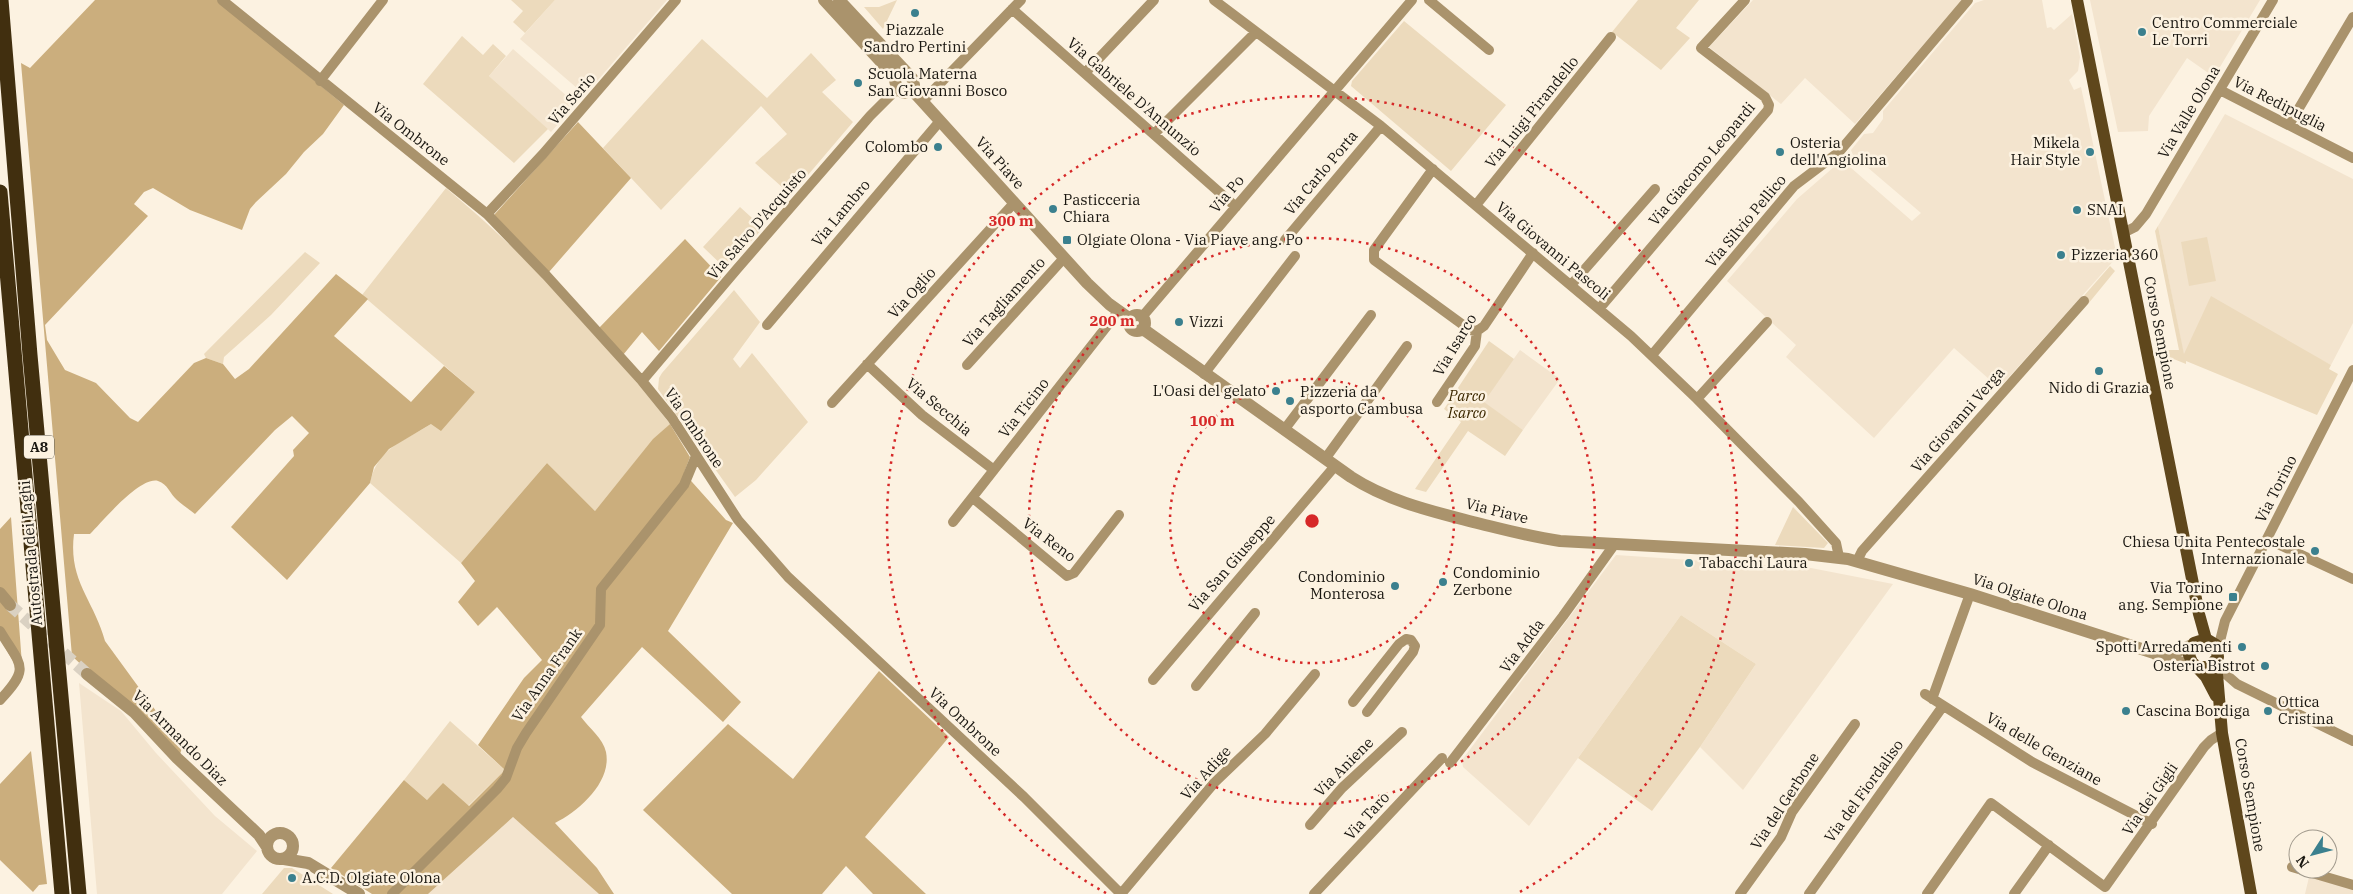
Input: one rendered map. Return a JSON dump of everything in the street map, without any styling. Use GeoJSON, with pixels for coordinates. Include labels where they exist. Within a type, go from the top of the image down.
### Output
{"type":"FeatureCollection","features":[{"type":"Feature","properties":{"kind":"highway","name":"Autostrada dei Laghi"},"geometry":{"type":"LineString","coordinates":[[1,0],[30,355],[79,894]]}},
{"type":"Feature","properties":{"kind":"highway","name":"Autostrada dei Laghi"},"geometry":{"type":"LineString","coordinates":[[0,192],[62,894]]}},
{"type":"Feature","properties":{"kind":"main road","name":"Corso Sempione"},"geometry":{"type":"LineString","coordinates":[[2077,0],[2204,643],[2218,657],[2213,665],[2217,674],[2222,733],[2250,894]]}},
{"type":"Feature","properties":{"kind":"main road","name":"Corso Sempione"},"geometry":{"type":"LineString","coordinates":[[2204,643],[2189,655],[2218,701]]}},
{"type":"Feature","properties":{"kind":"main road"},"geometry":{"type":"LineString","coordinates":[[2197,666],[2205,668],[2213,665]]}},
{"type":"Feature","properties":{"kind":"street","name":"Via Ombrone"},"geometry":{"type":"LineString","coordinates":[[222,0],[486,214],[546,275],[642,381],[672,418],[738,520],[788,577],[1024,797],[1121,894]]}},
{"type":"Feature","properties":{"kind":"street"},"geometry":{"type":"LineString","coordinates":[[320,81],[383,0]]}},
{"type":"Feature","properties":{"kind":"street","name":"Via Serio"},"geometry":{"type":"LineString","coordinates":[[486,214],[549,147],[676,0]]}},
{"type":"Feature","properties":{"kind":"street"},"geometry":{"type":"LineString","coordinates":[[824,0],[900,81]]}},
{"type":"Feature","properties":{"kind":"street"},"geometry":{"type":"LineString","coordinates":[[839,0],[900,81]]}},
{"type":"Feature","properties":{"kind":"street"},"geometry":{"type":"LineString","coordinates":[[923,101],[1021,0]]}},
{"type":"Feature","properties":{"kind":"street"},"geometry":{"type":"LineString","coordinates":[[1085,74],[1154,0]]}},
{"type":"Feature","properties":{"kind":"street","name":"Via Giovanni Pascoli"},"geometry":{"type":"LineString","coordinates":[[1214,0],[1381,126],[1652,355],[1834,540],[1838,547],[1839,558]]}},
{"type":"Feature","properties":{"kind":"street","name":"Via Po"},"geometry":{"type":"LineString","coordinates":[[1138,322],[1412,0]]}},
{"type":"Feature","properties":{"kind":"street"},"geometry":{"type":"LineString","coordinates":[[1429,0],[1489,50]]}},
{"type":"Feature","properties":{"kind":"street","name":"Via Giacomo Leopardi"},"geometry":{"type":"LineString","coordinates":[[1599,309],[1768,110],[1768,102],[1765,97],[1702,48],[1745,0]]}},
{"type":"Feature","properties":{"kind":"street","name":"Via Silvio Pellico"},"geometry":{"type":"LineString","coordinates":[[1652,355],[1794,186],[1839,152],[1968,0]]}},
{"type":"Feature","properties":{"kind":"street","name":"Via Valle Olona"},"geometry":{"type":"LineString","coordinates":[[2123,232],[2133,228],[2143,219],[2273,0]]}},
{"type":"Feature","properties":{"kind":"street","name":"Via Gabriele D'Annunzio"},"geometry":{"type":"LineString","coordinates":[[1012,9],[1236,207]]}},
{"type":"Feature","properties":{"kind":"street"},"geometry":{"type":"LineString","coordinates":[[2289,125],[2353,17]]}},
{"type":"Feature","properties":{"kind":"street"},"geometry":{"type":"LineString","coordinates":[[1154,134],[1256,32]]}},
{"type":"Feature","properties":{"kind":"street","name":"Via Luigi Pirandello"},"geometry":{"type":"LineString","coordinates":[[1476,205],[1611,37]]}},
{"type":"Feature","properties":{"kind":"street","name":"Via Piave"},"geometry":{"type":"LineString","coordinates":[[900,81],[904,93],[912,90],[923,101],[1064,258],[1118,312],[1138,322],[1204,374],[1330,462],[1380,493],[1442,514],[1540,538],[1614,545],[1748,551],[1839,558],[1896,572]]}},
{"type":"Feature","properties":{"kind":"street","name":"Via Salvo D'Acquisto"},"geometry":{"type":"LineString","coordinates":[[642,381],[900,81]]}},
{"type":"Feature","properties":{"kind":"street","name":"Via Redipuglia"},"geometry":{"type":"LineString","coordinates":[[2220,90],[2352,155]]}},
{"type":"Feature","properties":{"kind":"street","name":"Via Lambro"},"geometry":{"type":"LineString","coordinates":[[767,325],[940,121]]}},
{"type":"Feature","properties":{"kind":"street","name":"Via Carlo Porta"},"geometry":{"type":"LineString","coordinates":[[1285,240],[1381,126]]}},
{"type":"Feature","properties":{"kind":"street"},"geometry":{"type":"LineString","coordinates":[[1433,169],[1374,250],[1374,260],[1470,330],[1477,331]]}},
{"type":"Feature","properties":{"kind":"street"},"geometry":{"type":"LineString","coordinates":[[1571,285],[1655,190]]}},
{"type":"Feature","properties":{"kind":"street","name":"Via Oglio"},"geometry":{"type":"LineString","coordinates":[[832,403],[1014,203]]}},
{"type":"Feature","properties":{"kind":"street","name":"Via Isarco"},"geometry":{"type":"LineString","coordinates":[[1437,402],[1474,348],[1477,331],[1484,326],[1533,253]]}},
{"type":"Feature","properties":{"kind":"street"},"geometry":{"type":"LineString","coordinates":[[1204,374],[1295,256]]}},
{"type":"Feature","properties":{"kind":"street","name":"Via Tagliamento"},"geometry":{"type":"LineString","coordinates":[[967,365],[1064,258]]}},
{"type":"Feature","properties":{"kind":"street","name":"Via Giovanni Verga"},"geometry":{"type":"LineString","coordinates":[[1857,561],[1862,551],[2084,301]]}},
{"type":"Feature","properties":{"kind":"street","name":"Via Ticino"},"geometry":{"type":"LineString","coordinates":[[953,522],[1118,312]]}},
{"type":"Feature","properties":{"kind":"street"},"geometry":{"type":"LineString","coordinates":[[1284,430],[1371,315]]}},
{"type":"Feature","properties":{"kind":"street"},"geometry":{"type":"LineString","coordinates":[[1697,399],[1767,322]]}},
{"type":"Feature","properties":{"kind":"street","name":"Via San Giuseppe"},"geometry":{"type":"LineString","coordinates":[[1153,680],[1330,462],[1407,346]]}},
{"type":"Feature","properties":{"kind":"street","name":"Via Secchia"},"geometry":{"type":"LineString","coordinates":[[867,364],[922,415],[994,470]]}},
{"type":"Feature","properties":{"kind":"street","name":"Via Torino"},"geometry":{"type":"LineString","coordinates":[[2204,643],[2225,621],[2353,370]]}},
{"type":"Feature","properties":{"kind":"street","name":"Via Anna Frank"},"geometry":{"type":"LineString","coordinates":[[392,894],[506,778],[517,748],[526,733],[600,625],[602,589],[684,485],[696,456]]}},
{"type":"Feature","properties":{"kind":"street","name":"Via Reno"},"geometry":{"type":"LineString","coordinates":[[972,498],[1067,576],[1074,573],[1119,515]]}},
{"type":"Feature","properties":{"kind":"street"},"geometry":{"type":"LineString","coordinates":[[2267,539],[2353,579]]}},
{"type":"Feature","properties":{"kind":"street","name":"Via Adda"},"geometry":{"type":"LineString","coordinates":[[1446,760],[1557,624],[1614,545]]}},
{"type":"Feature","properties":{"kind":"street","name":"Via Olgiate Olona"},"geometry":{"type":"LineString","coordinates":[[1896,572],[2154,653],[2166,660],[2197,666]]}},
{"type":"Feature","properties":{"kind":"street"},"geometry":{"type":"LineString","coordinates":[[0,593],[10,605]]}},
{"type":"Feature","properties":{"kind":"street","name":"Via delle Genziane"},"geometry":{"type":"LineString","coordinates":[[1970,594],[1929,696],[2052,774],[2152,824]]}},
{"type":"Feature","properties":{"kind":"street"},"geometry":{"type":"LineString","coordinates":[[1196,686],[1255,613]]}},
{"type":"Feature","properties":{"kind":"street"},"geometry":{"type":"LineString","coordinates":[[0,631],[17,658],[21,671],[15,684],[0,700]]}},
{"type":"Feature","properties":{"kind":"street"},"geometry":{"type":"LineString","coordinates":[[1353,702],[1399,644],[1406,638],[1411,640],[1415,646],[1413,652],[1367,712]]}},
{"type":"Feature","properties":{"kind":"street","name":"Via Olgiate Olona"},"geometry":{"type":"LineString","coordinates":[[2154,653],[2176,652],[2204,643]]}},
{"type":"Feature","properties":{"kind":"street"},"geometry":{"type":"LineString","coordinates":[[2213,665],[2237,684],[2353,741]]}},
{"type":"Feature","properties":{"kind":"street","name":"Via Armando Diaz"},"geometry":{"type":"LineString","coordinates":[[87,674],[134,712],[222,803],[250,826],[267,847],[271,856],[308,862]]}},
{"type":"Feature","properties":{"kind":"street","name":"Via Adige"},"geometry":{"type":"LineString","coordinates":[[1121,894],[1223,773],[1265,734],[1315,674]]}},
{"type":"Feature","properties":{"kind":"street"},"geometry":{"type":"LineString","coordinates":[[2218,701],[2225,689],[2237,684]]}},
{"type":"Feature","properties":{"kind":"street","name":"Via del Fiordaliso"},"geometry":{"type":"LineString","coordinates":[[1810,894],[1943,706]]}},
{"type":"Feature","properties":{"kind":"street","name":"Via del Gerbone"},"geometry":{"type":"LineString","coordinates":[[1740,894],[1781,837],[1792,812],[1855,724]]}},
{"type":"Feature","properties":{"kind":"street","name":"Via Aniene"},"geometry":{"type":"LineString","coordinates":[[1310,825],[1342,788],[1402,732]]}},
{"type":"Feature","properties":{"kind":"street","name":"Via dei Gigli"},"geometry":{"type":"LineString","coordinates":[[1927,894],[1991,803],[2049,845],[2102,890],[2152,824],[2207,743],[2222,733]]}},
{"type":"Feature","properties":{"kind":"street","name":"Via Taro"},"geometry":{"type":"LineString","coordinates":[[1314,894],[1446,760]]}},
{"type":"Feature","properties":{"kind":"street","name":"Via Armando Diaz"},"geometry":{"type":"LineString","coordinates":[[250,826],[274,834],[284,833],[308,862],[356,893]]}},
{"type":"Feature","properties":{"kind":"street"},"geometry":{"type":"LineString","coordinates":[[267,847],[269,838],[274,834]]}},
{"type":"Feature","properties":{"kind":"street"},"geometry":{"type":"LineString","coordinates":[[284,859],[291,853],[293,842]]}},
{"type":"Feature","properties":{"kind":"street"},"geometry":{"type":"LineString","coordinates":[[2014,894],[2049,845]]}},
{"type":"Feature","properties":{"kind":"street"},"geometry":{"type":"LineString","coordinates":[[2333,879],[2353,885]]}},
{"type":"Feature","properties":{"kind":"shaded area"},"geometry":{"type":"Polygon","coordinates":[[[95,0],[217,0],[344,105],[323,134],[250,209],[242,230],[190,210],[153,188],[144,192],[134,204],[148,216],[45,325],[47,340],[65,370],[96,383],[130,418],[138,422],[194,363],[206,358],[223,364],[235,379],[249,369],[336,274],[368,299],[334,336],[411,402],[444,366],[475,392],[441,431],[431,424],[389,449],[374,467],[370,483],[287,580],[231,527],[294,456],[293,450],[309,433],[292,416],[275,430],[195,514],[177,500],[164,484],[158,481],[150,481],[132,492],[90,534],[74,534],[73,550],[78,578],[105,641],[182,748],[179,757],[72,656],[21,63],[30,68],[95,0]]]}},
{"type":"Feature","properties":{"kind":"shaded area"},"geometry":{"type":"Polygon","coordinates":[[[555,0],[667,0],[585,95],[520,39],[555,0]]]}},
{"type":"Feature","properties":{"kind":"shaded area"},"geometry":{"type":"Polygon","coordinates":[[[1753,0],[1962,0],[1855,124],[1805,78],[1781,104],[1709,47],[1753,0]]]}},
{"type":"Feature","properties":{"kind":"shaded area"},"geometry":{"type":"Polygon","coordinates":[[[1984,0],[2042,0],[2047,28],[2051,27],[2054,30],[2072,14],[2080,57],[2078,71],[2069,80],[2074,90],[2081,87],[2117,257],[1999,388],[1954,348],[1874,438],[1786,357],[1796,345],[1727,281],[1797,199],[1842,160],[1912,221],[1921,213],[1853,155],[1851,150],[1864,134],[1873,133],[1883,119],[1883,111],[1975,3],[1984,0]]]}},
{"type":"Feature","properties":{"kind":"shaded area"},"geometry":{"type":"Polygon","coordinates":[[[2090,0],[2260,0],[2214,77],[2187,58],[2149,116],[2148,131],[2118,132],[2090,0]]]}},
{"type":"Feature","properties":{"kind":"shaded area"},"geometry":{"type":"Polygon","coordinates":[[[513,49],[576,104],[551,132],[489,76],[513,49]]]}},
{"type":"Feature","properties":{"kind":"shaded area"},"geometry":{"type":"Polygon","coordinates":[[[2225,114],[2353,179],[2353,323],[2331,365],[2319,359],[2185,361],[2158,226],[2225,114]]]}},
{"type":"Feature","properties":{"kind":"shaded area"},"geometry":{"type":"Polygon","coordinates":[[[578,122],[631,178],[549,272],[494,215],[578,122]]]}},
{"type":"Feature","properties":{"kind":"shaded area"},"geometry":{"type":"Polygon","coordinates":[[[685,239],[721,277],[659,351],[642,332],[623,355],[599,328],[685,239]]]}},
{"type":"Feature","properties":{"kind":"shaded area"},"geometry":{"type":"Polygon","coordinates":[[[1520,350],[1560,379],[1523,430],[1483,402],[1520,350]]]}},
{"type":"Feature","properties":{"kind":"shaded area"},"geometry":{"type":"Polygon","coordinates":[[[670,424],[690,457],[684,473],[726,520],[733,523],[668,631],[741,702],[723,722],[642,647],[581,717],[599,738],[606,752],[607,763],[604,774],[592,794],[574,811],[555,823],[597,868],[614,894],[599,894],[513,817],[428,894],[372,894],[331,868],[404,780],[427,800],[443,783],[469,806],[505,770],[478,745],[524,678],[542,660],[497,607],[478,626],[458,602],[475,581],[461,563],[547,463],[595,511],[653,439],[670,424]]]}},
{"type":"Feature","properties":{"kind":"shaded area"},"geometry":{"type":"Polygon","coordinates":[[[11,517],[23,678],[0,639],[0,529],[11,517]]]}},
{"type":"Feature","properties":{"kind":"shaded area"},"geometry":{"type":"Polygon","coordinates":[[[1616,555],[1811,568],[1893,584],[1743,790],[1700,747],[1756,664],[1681,615],[1529,826],[1463,767],[1462,760],[1616,555]]]}},
{"type":"Feature","properties":{"kind":"shaded area"},"geometry":{"type":"Polygon","coordinates":[[[879,671],[949,737],[865,837],[926,894],[873,894],[846,866],[822,894],[732,894],[643,810],[728,724],[793,779],[879,671]]]}},
{"type":"Feature","properties":{"kind":"shaded area"},"geometry":{"type":"Polygon","coordinates":[[[79,683],[121,711],[156,753],[215,816],[257,851],[222,894],[97,894],[79,683]]]}},
{"type":"Feature","properties":{"kind":"shaded area"},"geometry":{"type":"Polygon","coordinates":[[[31,751],[47,884],[39,885],[33,892],[0,860],[0,784],[31,751]]]}},
{"type":"Feature","properties":{"kind":"shaded area"},"geometry":{"type":"Polygon","coordinates":[[[513,817],[587,882],[599,894],[428,894],[513,817]]]}},
{"type":"Feature","properties":{"kind":"shaded area"},"geometry":{"type":"Polygon","coordinates":[[[2309,879],[2316,879],[2353,889],[2353,894],[2305,894],[2309,879]]]}},
{"type":"Feature","properties":{"kind":"green space"},"geometry":{"type":"Polygon","coordinates":[[[511,0],[555,0],[525,33],[513,22],[523,11],[511,0]]]}},
{"type":"Feature","properties":{"kind":"green space"},"geometry":{"type":"Polygon","coordinates":[[[897,0],[883,29],[864,7],[879,7],[897,0]]]}},
{"type":"Feature","properties":{"kind":"green space"},"geometry":{"type":"Polygon","coordinates":[[[1638,0],[1699,0],[1676,28],[1690,38],[1661,70],[1612,32],[1638,0]]]}},
{"type":"Feature","properties":{"kind":"green space"},"geometry":{"type":"Polygon","coordinates":[[[1404,21],[1506,105],[1451,171],[1351,86],[1352,81],[1404,21]]]}},
{"type":"Feature","properties":{"kind":"green space"},"geometry":{"type":"Polygon","coordinates":[[[462,36],[483,55],[493,44],[506,56],[489,76],[548,129],[514,163],[423,84],[462,36]]]}},
{"type":"Feature","properties":{"kind":"green space"},"geometry":{"type":"Polygon","coordinates":[[[702,39],[767,98],[811,53],[836,80],[822,92],[853,122],[791,195],[755,163],[787,134],[761,106],[661,210],[603,148],[702,39]]]}},
{"type":"Feature","properties":{"kind":"green space"},"geometry":{"type":"Polygon","coordinates":[[[446,188],[507,242],[564,300],[619,361],[670,424],[653,440],[595,511],[547,463],[461,563],[370,483],[379,461],[385,453],[437,420],[475,392],[362,295],[446,188]]]}},
{"type":"Feature","properties":{"kind":"green space"},"geometry":{"type":"Polygon","coordinates":[[[740,207],[763,228],[726,269],[703,247],[740,207]]]}},
{"type":"Feature","properties":{"kind":"green space"},"geometry":{"type":"Polygon","coordinates":[[[2158,226],[2184,354],[2211,296],[2331,365],[2329,369],[2338,374],[2317,415],[2186,361],[2186,364],[2159,353],[2159,350],[2179,350],[2155,231],[2158,226]]]}},
{"type":"Feature","properties":{"kind":"green space"},"geometry":{"type":"Polygon","coordinates":[[[2207,237],[2216,281],[2189,286],[2181,242],[2207,237]]]}},
{"type":"Feature","properties":{"kind":"green space"},"geometry":{"type":"Polygon","coordinates":[[[305,252],[320,263],[271,315],[224,357],[223,364],[206,358],[204,354],[305,252]]]}},
{"type":"Feature","properties":{"kind":"green space"},"geometry":{"type":"Polygon","coordinates":[[[2110,266],[2115,271],[2088,304],[2082,298],[2110,266]]]}},
{"type":"Feature","properties":{"kind":"green space"},"geometry":{"type":"Polygon","coordinates":[[[734,290],[760,322],[733,359],[740,368],[752,353],[808,422],[756,480],[735,497],[658,389],[659,378],[662,373],[734,290]]]}},
{"type":"Feature","properties":{"kind":"green space","name":"Parco Isarco"},"geometry":{"type":"Polygon","coordinates":[[[1489,341],[1514,359],[1484,402],[1523,430],[1505,456],[1468,431],[1426,492],[1415,489],[1461,422],[1444,409],[1489,341]]]}},
{"type":"Feature","properties":{"kind":"green space"},"geometry":{"type":"Polygon","coordinates":[[[1793,507],[1828,543],[1824,548],[1775,545],[1793,507]]]}},
{"type":"Feature","properties":{"kind":"green space"},"geometry":{"type":"Polygon","coordinates":[[[1681,615],[1756,664],[1700,747],[1652,811],[1578,758],[1681,615]]]}},
{"type":"Feature","properties":{"kind":"green space"},"geometry":{"type":"Polygon","coordinates":[[[450,721],[505,770],[468,806],[443,784],[427,800],[404,780],[450,721]]]}},
{"type":"Feature","properties":{"kind":"green space","name":"A.C.D. Olgiate Olona"},"geometry":{"type":"Polygon","coordinates":[[[284,868],[292,868],[333,894],[262,894],[284,868]]]}},
{"type":"Feature","properties":{"kind":"tunnel"},"geometry":{"type":"LineString","coordinates":[[10,605],[87,674]]}},
{"type":"Feature","properties":{"kind":"place","name":"Piazzale Sandro Pertini"},"geometry":{"type":"Point","coordinates":[915,13]}},
{"type":"Feature","properties":{"kind":"place","name":"Centro Commerciale Le Torri"},"geometry":{"type":"Point","coordinates":[2142,32]}},
{"type":"Feature","properties":{"kind":"place","name":"Scuola Materna San Giovanni Bosco"},"geometry":{"type":"Point","coordinates":[858,83]}},
{"type":"Feature","properties":{"kind":"place","name":"Colombo"},"geometry":{"type":"Point","coordinates":[938,147]}},
{"type":"Feature","properties":{"kind":"place","name":"Osteria dell'Angiolina"},"geometry":{"type":"Point","coordinates":[1780,152]}},
{"type":"Feature","properties":{"kind":"place","name":"Mikela Hair Style"},"geometry":{"type":"Point","coordinates":[2090,152]}},
{"type":"Feature","properties":{"kind":"place","name":"Pasticceria Chiara"},"geometry":{"type":"Point","coordinates":[1053,209]}},
{"type":"Feature","properties":{"kind":"place","name":"SNAI"},"geometry":{"type":"Point","coordinates":[2077,210]}},
{"type":"Feature","properties":{"kind":"place","name":"Olgiate Olona - Via Piave ang. Po"},"geometry":{"type":"Point","coordinates":[1067,240]}},
{"type":"Feature","properties":{"kind":"place","name":"Pizzeria 360"},"geometry":{"type":"Point","coordinates":[2061,255]}},
{"type":"Feature","properties":{"kind":"place","name":"Vizzi"},"geometry":{"type":"Point","coordinates":[1179,322]}},
{"type":"Feature","properties":{"kind":"place","name":"Nido di Grazia"},"geometry":{"type":"Point","coordinates":[2099,371]}},
{"type":"Feature","properties":{"kind":"place","name":"L'Oasi del gelato"},"geometry":{"type":"Point","coordinates":[1276,391]}},
{"type":"Feature","properties":{"kind":"place","name":"Pizzeria da asporto Cambusa"},"geometry":{"type":"Point","coordinates":[1290,401]}},
{"type":"Feature","properties":{"kind":"place","name":"Chiesa Unita Pentecostale Internazionale"},"geometry":{"type":"Point","coordinates":[2315,551]}},
{"type":"Feature","properties":{"kind":"place","name":"Tabacchi Laura"},"geometry":{"type":"Point","coordinates":[1689,563]}},
{"type":"Feature","properties":{"kind":"place","name":"Condominio Zerbone"},"geometry":{"type":"Point","coordinates":[1443,582]}},
{"type":"Feature","properties":{"kind":"place","name":"Condominio Monterosa"},"geometry":{"type":"Point","coordinates":[1395,586]}},
{"type":"Feature","properties":{"kind":"place","name":"Via Torino ang. Sempione"},"geometry":{"type":"Point","coordinates":[2233,597]}},
{"type":"Feature","properties":{"kind":"place","name":"Spotti Arredamenti"},"geometry":{"type":"Point","coordinates":[2242,647]}},
{"type":"Feature","properties":{"kind":"place","name":"Osteria Bistrot"},"geometry":{"type":"Point","coordinates":[2265,666]}},
{"type":"Feature","properties":{"kind":"place","name":"Cascina Bordiga"},"geometry":{"type":"Point","coordinates":[2126,711]}},
{"type":"Feature","properties":{"kind":"place","name":"Ottica Cristina"},"geometry":{"type":"Point","coordinates":[2268,711]}},
{"type":"Feature","properties":{"kind":"place","name":"A.C.D. Olgiate Olona"},"geometry":{"type":"Point","coordinates":[292,878]}}]}
